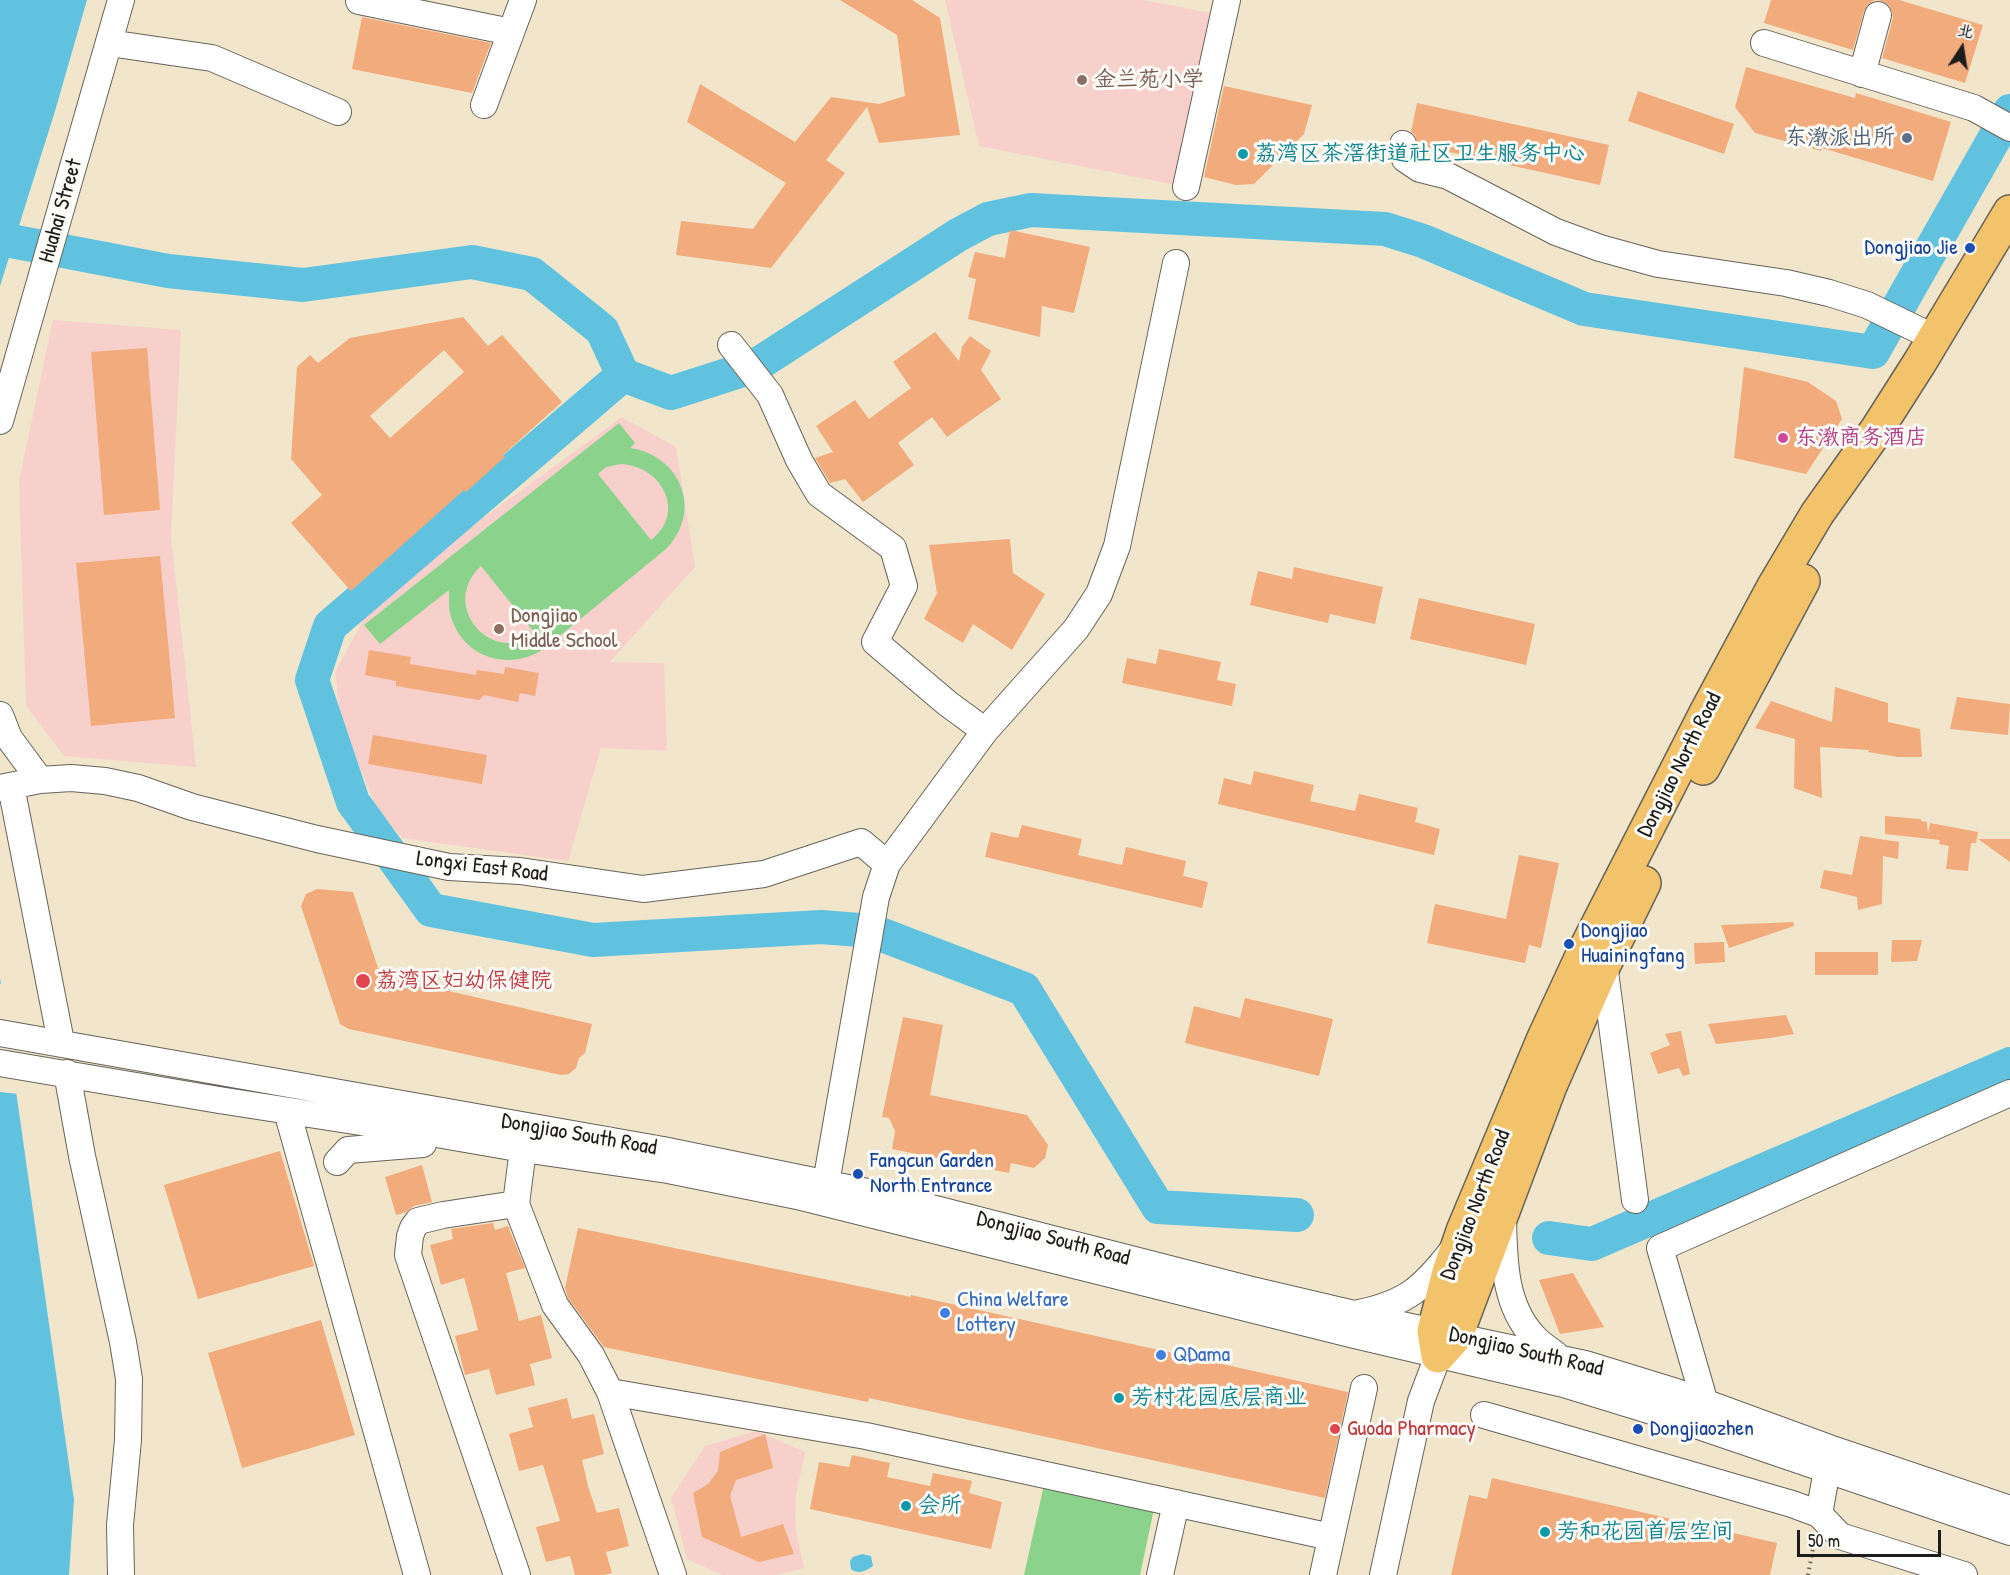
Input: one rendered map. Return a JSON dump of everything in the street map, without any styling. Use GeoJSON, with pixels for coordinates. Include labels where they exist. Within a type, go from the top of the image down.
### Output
{"type":"FeatureCollection","features":[{"type":"Feature","properties":{"kind":"main road","name":"Dongjiao North Road"},"geometry":{"type":"LineString","coordinates":[[1443,1341],[1449,1272],[1500,1141],[1568,986],[1706,713],[1799,543],[1876,431],[1922,331],[2010,212]]}},
{"type":"Feature","properties":{"kind":"main road","name":"Dongjiao North Road"},"geometry":{"type":"LineString","coordinates":[[1443,1341],[1503,1213],[1550,1086],[1604,964],[1706,763],[1797,591],[1848,508],[1925,394],[2010,252]]}},
{"type":"Feature","properties":{"kind":"street","name":"Huahai Street"},"geometry":{"type":"LineString","coordinates":[[0,421],[121,0]]}},
{"type":"Feature","properties":{"kind":"street"},"geometry":{"type":"LineString","coordinates":[[484,105],[523,0]]}},
{"type":"Feature","properties":{"kind":"street"},"geometry":{"type":"LineString","coordinates":[[1186,187],[1227,0]]}},
{"type":"Feature","properties":{"kind":"street"},"geometry":{"type":"LineString","coordinates":[[359,1],[511,32]]}},
{"type":"Feature","properties":{"kind":"street"},"geometry":{"type":"LineString","coordinates":[[1862,74],[1878,15]]}},
{"type":"Feature","properties":{"kind":"street"},"geometry":{"type":"LineString","coordinates":[[1764,43],[1974,108],[2010,128]]}},
{"type":"Feature","properties":{"kind":"street"},"geometry":{"type":"LineString","coordinates":[[109,44],[212,58],[338,112]]}},
{"type":"Feature","properties":{"kind":"street"},"geometry":{"type":"LineString","coordinates":[[1403,144],[1405,159],[1420,169],[1448,176],[1556,232],[1600,248],[1658,264],[1786,283],[1829,293],[1867,305],[1922,331]]}},
{"type":"Feature","properties":{"kind":"street"},"geometry":{"type":"LineString","coordinates":[[826,1183],[876,897],[887,864],[985,731],[1076,629],[1099,594],[1117,546],[1176,263]]}},
{"type":"Feature","properties":{"kind":"street"},"geometry":{"type":"LineString","coordinates":[[731,345],[770,395],[799,460],[819,494],[893,548],[904,586],[875,642],[947,703],[985,731]]}},
{"type":"Feature","properties":{"kind":"street"},"geometry":{"type":"LineString","coordinates":[[0,715],[9,738],[40,780]]}},
{"type":"Feature","properties":{"kind":"street","name":"Longxi East Road"},"geometry":{"type":"LineString","coordinates":[[6,787],[40,780],[71,778],[105,781],[138,788],[192,807],[317,839],[449,867],[520,871],[643,889],[764,874],[861,842],[887,864]]}},
{"type":"Feature","properties":{"kind":"street"},"geometry":{"type":"LineString","coordinates":[[6,787],[51,1041]]}},
{"type":"Feature","properties":{"kind":"street"},"geometry":{"type":"LineString","coordinates":[[1604,964],[1635,1200]]}},
{"type":"Feature","properties":{"kind":"street","name":"Dongjiao South Road"},"geometry":{"type":"LineString","coordinates":[[0,1033],[663,1150],[826,1183],[1355,1314],[1443,1341],[1564,1384],[1618,1400],[2010,1532]]}},
{"type":"Feature","properties":{"kind":"street","name":"Dongjiao South Road"},"geometry":{"type":"LineString","coordinates":[[0,1063],[523,1149],[668,1170],[797,1196],[1443,1341],[1560,1358],[1635,1379],[2010,1509]]}},
{"type":"Feature","properties":{"kind":"street"},"geometry":{"type":"LineString","coordinates":[[58,1072],[82,1156],[129,1379],[128,1440],[120,1525],[121,1575]]}},
{"type":"Feature","properties":{"kind":"street"},"geometry":{"type":"LineString","coordinates":[[1705,1403],[1660,1248],[2010,1093]]}},
{"type":"Feature","properties":{"kind":"street"},"geometry":{"type":"LineString","coordinates":[[287,1111],[417,1575]]}},
{"type":"Feature","properties":{"kind":"street"},"geometry":{"type":"LineString","coordinates":[[337,1162],[348,1150],[423,1144],[425,1132]]}},
{"type":"Feature","properties":{"kind":"street"},"geometry":{"type":"LineString","coordinates":[[523,1149],[516,1204],[555,1305],[591,1355],[610,1392],[673,1575]]}},
{"type":"Feature","properties":{"kind":"street"},"geometry":{"type":"LineString","coordinates":[[516,1204],[418,1221],[413,1228],[408,1245],[408,1255],[517,1575]]}},
{"type":"Feature","properties":{"kind":"street"},"geometry":{"type":"LineString","coordinates":[[1503,1213],[1506,1273],[1513,1304],[1522,1323],[1534,1338],[1560,1358]]}},
{"type":"Feature","properties":{"kind":"street"},"geometry":{"type":"LineString","coordinates":[[1355,1314],[1375,1310],[1407,1297],[1429,1280],[1460,1241]]}},
{"type":"Feature","properties":{"kind":"street","name":"Dongjiao North Road"},"geometry":{"type":"LineString","coordinates":[[1383,1575],[1422,1401],[1443,1341]]}},
{"type":"Feature","properties":{"kind":"street"},"geometry":{"type":"LineString","coordinates":[[1323,1575],[1364,1388]]}},
{"type":"Feature","properties":{"kind":"street"},"geometry":{"type":"LineString","coordinates":[[610,1392],[866,1436],[1331,1537]]}},
{"type":"Feature","properties":{"kind":"street"},"geometry":{"type":"LineString","coordinates":[[1484,1415],[1792,1504],[1819,1514],[1840,1536],[1964,1575]]}},
{"type":"Feature","properties":{"kind":"street"},"geometry":{"type":"LineString","coordinates":[[1819,1514],[1827,1470]]}},
{"type":"Feature","properties":{"kind":"street"},"geometry":{"type":"LineString","coordinates":[[1160,1575],[1176,1503]]}},
{"type":"Feature","properties":{"kind":"path"},"geometry":{"type":"LineString","coordinates":[[1808,1575],[1819,1514]]}},
{"type":"Feature","properties":{"kind":"shaded area","name":"金兰苑小学"},"geometry":{"type":"Polygon","coordinates":[[[945,0],[1143,0],[1212,13],[1181,186],[979,146],[945,0]]]}},
{"type":"Feature","properties":{"kind":"shaded area"},"geometry":{"type":"Polygon","coordinates":[[[53,320],[181,330],[171,535],[196,767],[64,756],[26,706],[19,481],[53,320]]]}},
{"type":"Feature","properties":{"kind":"shaded area","name":"Dongjiao Middle School"},"geometry":{"type":"Polygon","coordinates":[[[622,417],[676,447],[695,567],[610,662],[664,663],[667,751],[601,748],[568,861],[402,838],[376,806],[341,722],[335,672],[376,596],[622,417]]]}},
{"type":"Feature","properties":{"kind":"shaded area"},"geometry":{"type":"Polygon","coordinates":[[[757,1431],[805,1452],[795,1500],[796,1530],[804,1568],[776,1575],[722,1575],[687,1559],[671,1498],[705,1446],[757,1431]]]}},
{"type":"Feature","properties":{"kind":"green space"},"geometry":{"type":"Polygon","coordinates":[[[619,423],[635,443],[630,448],[662,461],[673,473],[681,487],[684,502],[683,518],[677,534],[666,549],[545,648],[532,655],[506,660],[492,658],[469,645],[460,635],[451,618],[449,590],[380,644],[364,625],[619,423]],[[621,464],[606,467],[598,474],[651,540],[662,529],[667,517],[668,505],[665,493],[648,473],[636,467],[621,464]],[[481,566],[469,582],[465,599],[468,614],[477,628],[489,638],[504,643],[519,641],[534,632],[481,566]]]}},
{"type":"Feature","properties":{"kind":"green space"},"geometry":{"type":"Polygon","coordinates":[[[1044,1485],[1154,1509],[1140,1575],[1024,1575],[1044,1485]]]}},
{"type":"Feature","properties":{"kind":"water"},"geometry":{"type":"Polygon","coordinates":[[[0,0],[87,0],[0,286],[0,0]]]}},
{"type":"Feature","properties":{"kind":"water"},"geometry":{"type":"Polygon","coordinates":[[[0,978],[74,1500],[69,1575],[0,1575],[0,978]]]}},
{"type":"Feature","properties":{"kind":"water"},"geometry":{"type":"Polygon","coordinates":[[[862,1554],[871,1556],[873,1566],[862,1572],[856,1572],[851,1569],[850,1561],[853,1557],[862,1554]]]}},
{"type":"Feature","properties":{"kind":"pier"},"geometry":{"type":"Polygon","coordinates":[[[0,984],[4,985],[19,1094],[0,1092],[0,984]]]}},
{"type":"Feature","properties":{"kind":"building"},"geometry":{"type":"Polygon","coordinates":[[[840,0],[912,0],[940,18],[960,135],[879,143],[867,107],[826,160],[845,173],[771,268],[676,255],[681,221],[753,229],[786,183],[687,122],[700,84],[795,142],[831,97],[879,104],[905,96],[897,35],[840,0]]]}},
{"type":"Feature","properties":{"kind":"building"},"geometry":{"type":"Polygon","coordinates":[[[1771,0],[1875,0],[1867,5],[1864,11],[1853,50],[1764,23],[1771,0]]]}},
{"type":"Feature","properties":{"kind":"building"},"geometry":{"type":"Polygon","coordinates":[[[1875,0],[1899,0],[1983,25],[1965,83],[1882,58],[1893,18],[1889,5],[1875,0]]]}},
{"type":"Feature","properties":{"kind":"building"},"geometry":{"type":"Polygon","coordinates":[[[362,17],[491,43],[472,93],[352,69],[362,17]]]}},
{"type":"Feature","properties":{"kind":"building"},"geometry":{"type":"Polygon","coordinates":[[[1746,67],[1855,98],[1856,93],[1951,122],[1933,181],[1822,148],[1821,151],[1755,133],[1735,107],[1746,67]]]}},
{"type":"Feature","properties":{"kind":"building","name":"荔湾区茶滘街道社区卫生服务中心"},"geometry":{"type":"Polygon","coordinates":[[[1224,86],[1312,105],[1304,134],[1254,184],[1236,185],[1204,177],[1224,86]]]}},
{"type":"Feature","properties":{"kind":"building"},"geometry":{"type":"Polygon","coordinates":[[[1638,91],[1734,124],[1724,154],[1628,121],[1638,91]]]}},
{"type":"Feature","properties":{"kind":"building"},"geometry":{"type":"Polygon","coordinates":[[[1417,103],[1609,145],[1600,185],[1418,145],[1415,135],[1411,132],[1417,103]]]}},
{"type":"Feature","properties":{"kind":"building"},"geometry":{"type":"Polygon","coordinates":[[[1010,230],[1090,247],[1074,313],[1042,306],[1040,337],[968,319],[976,279],[968,277],[975,252],[1005,258],[1010,230]]]}},
{"type":"Feature","properties":{"kind":"building"},"geometry":{"type":"Polygon","coordinates":[[[463,317],[488,346],[502,335],[562,402],[466,492],[464,490],[351,591],[291,523],[322,495],[291,459],[297,367],[310,355],[318,363],[350,338],[463,317]],[[444,350],[370,416],[390,438],[464,372],[444,350]]]}},
{"type":"Feature","properties":{"kind":"building"},"geometry":{"type":"Polygon","coordinates":[[[935,332],[959,361],[962,347],[970,336],[991,351],[981,370],[1001,399],[947,437],[932,417],[898,443],[914,465],[863,502],[845,479],[830,483],[815,458],[833,452],[816,426],[855,400],[869,419],[911,388],[893,362],[935,332]]]}},
{"type":"Feature","properties":{"kind":"building"},"geometry":{"type":"Polygon","coordinates":[[[147,348],[160,510],[104,515],[91,352],[147,348]]]}},
{"type":"Feature","properties":{"kind":"building","name":"东漖商务酒店"},"geometry":{"type":"Polygon","coordinates":[[[1744,367],[1808,382],[1836,401],[1842,419],[1806,474],[1734,458],[1744,367]]]}},
{"type":"Feature","properties":{"kind":"building"},"geometry":{"type":"Polygon","coordinates":[[[1010,539],[1013,573],[1045,594],[1012,650],[973,624],[963,643],[924,619],[937,593],[929,545],[1010,539]]]}},
{"type":"Feature","properties":{"kind":"building"},"geometry":{"type":"Polygon","coordinates":[[[160,556],[175,718],[91,726],[76,563],[160,556]]]}},
{"type":"Feature","properties":{"kind":"building"},"geometry":{"type":"Polygon","coordinates":[[[1294,567],[1383,587],[1375,624],[1330,614],[1328,623],[1250,605],[1258,571],[1292,579],[1294,567]]]}},
{"type":"Feature","properties":{"kind":"building"},"geometry":{"type":"Polygon","coordinates":[[[1419,598],[1535,624],[1526,665],[1410,639],[1419,598]]]}},
{"type":"Feature","properties":{"kind":"building"},"geometry":{"type":"Polygon","coordinates":[[[1159,649],[1221,662],[1217,680],[1236,684],[1232,706],[1122,683],[1127,658],[1156,664],[1159,649]]]}},
{"type":"Feature","properties":{"kind":"building"},"geometry":{"type":"Polygon","coordinates":[[[369,650],[411,657],[410,664],[476,675],[477,670],[504,674],[505,667],[539,673],[535,696],[520,693],[518,702],[484,695],[479,700],[396,686],[396,681],[365,675],[369,650]]]}},
{"type":"Feature","properties":{"kind":"building"},"geometry":{"type":"Polygon","coordinates":[[[1835,687],[1888,703],[1888,722],[1920,729],[1922,757],[1898,757],[1868,752],[1869,750],[1820,747],[1822,798],[1794,788],[1795,739],[1755,728],[1771,701],[1832,722],[1835,687]]]}},
{"type":"Feature","properties":{"kind":"building"},"geometry":{"type":"Polygon","coordinates":[[[1957,697],[2010,704],[2008,735],[1950,729],[1957,697]]]}},
{"type":"Feature","properties":{"kind":"building"},"geometry":{"type":"Polygon","coordinates":[[[373,735],[487,755],[482,784],[368,764],[373,735]]]}},
{"type":"Feature","properties":{"kind":"building"},"geometry":{"type":"Polygon","coordinates":[[[1254,771],[1314,785],[1310,801],[1355,811],[1359,794],[1418,808],[1415,822],[1440,829],[1434,855],[1218,804],[1224,778],[1251,785],[1254,771]]]}},
{"type":"Feature","properties":{"kind":"building"},"geometry":{"type":"Polygon","coordinates":[[[1885,816],[1921,819],[1927,822],[1928,834],[1930,823],[1978,832],[1976,843],[1971,843],[1968,871],[1946,869],[1949,846],[1939,844],[1940,840],[1885,834],[1885,816]]]}},
{"type":"Feature","properties":{"kind":"building"},"geometry":{"type":"Polygon","coordinates":[[[1022,825],[1082,839],[1078,855],[1122,865],[1126,847],[1186,861],[1183,876],[1208,882],[1202,908],[985,857],[991,832],[1018,838],[1022,825]]]}},
{"type":"Feature","properties":{"kind":"building"},"geometry":{"type":"Polygon","coordinates":[[[1860,836],[1899,842],[1898,859],[1883,856],[1882,904],[1858,910],[1857,897],[1820,888],[1824,870],[1852,875],[1860,836]]]}},
{"type":"Feature","properties":{"kind":"building"},"geometry":{"type":"Polygon","coordinates":[[[1978,839],[2010,839],[2010,862],[1978,839]]]}},
{"type":"Feature","properties":{"kind":"building"},"geometry":{"type":"Polygon","coordinates":[[[1519,855],[1559,863],[1541,948],[1529,945],[1525,963],[1427,943],[1435,904],[1506,919],[1519,855]]]}},
{"type":"Feature","properties":{"kind":"building","name":"荔湾区妇幼保健院"},"geometry":{"type":"Polygon","coordinates":[[[317,889],[353,892],[379,971],[385,978],[592,1024],[585,1053],[579,1058],[576,1068],[569,1074],[561,1075],[349,1029],[340,1024],[301,906],[306,894],[317,889]]]}},
{"type":"Feature","properties":{"kind":"building"},"geometry":{"type":"Polygon","coordinates":[[[1793,922],[1794,926],[1729,948],[1721,925],[1793,922]]]}},
{"type":"Feature","properties":{"kind":"building"},"geometry":{"type":"Polygon","coordinates":[[[1892,940],[1922,940],[1917,961],[1891,962],[1892,940]]]}},
{"type":"Feature","properties":{"kind":"building"},"geometry":{"type":"Polygon","coordinates":[[[1724,942],[1725,962],[1695,964],[1694,943],[1724,942]]]}},
{"type":"Feature","properties":{"kind":"building"},"geometry":{"type":"Polygon","coordinates":[[[1815,952],[1878,952],[1878,975],[1815,975],[1815,952]]]}},
{"type":"Feature","properties":{"kind":"building"},"geometry":{"type":"Polygon","coordinates":[[[1245,998],[1333,1019],[1319,1076],[1185,1043],[1194,1006],[1240,1018],[1245,998]]]}},
{"type":"Feature","properties":{"kind":"building"},"geometry":{"type":"Polygon","coordinates":[[[1786,1015],[1794,1034],[1770,1038],[1716,1044],[1708,1024],[1786,1015]]]}},
{"type":"Feature","properties":{"kind":"building"},"geometry":{"type":"Polygon","coordinates":[[[903,1017],[943,1025],[930,1095],[1027,1115],[1048,1145],[1045,1158],[1034,1168],[1011,1163],[1009,1173],[892,1149],[895,1131],[889,1118],[882,1117],[903,1017]]]}},
{"type":"Feature","properties":{"kind":"building"},"geometry":{"type":"Polygon","coordinates":[[[1681,1031],[1690,1074],[1683,1076],[1679,1068],[1658,1074],[1650,1053],[1670,1045],[1665,1034],[1681,1031]]]}},
{"type":"Feature","properties":{"kind":"building"},"geometry":{"type":"Polygon","coordinates":[[[280,1151],[314,1266],[198,1299],[164,1185],[280,1151]]]}},
{"type":"Feature","properties":{"kind":"building"},"geometry":{"type":"Polygon","coordinates":[[[422,1165],[432,1202],[414,1206],[396,1215],[385,1177],[422,1165]]]}},
{"type":"Feature","properties":{"kind":"building"},"geometry":{"type":"Polygon","coordinates":[[[493,1223],[495,1230],[508,1226],[525,1268],[506,1273],[519,1321],[541,1315],[552,1358],[530,1364],[535,1385],[496,1395],[489,1369],[465,1375],[455,1336],[478,1330],[472,1306],[464,1278],[441,1285],[430,1245],[453,1239],[451,1229],[493,1223]]]}},
{"type":"Feature","properties":{"kind":"building"},"geometry":{"type":"Polygon","coordinates":[[[578,1228],[911,1297],[911,1295],[1348,1392],[1325,1498],[869,1398],[868,1402],[604,1347],[568,1298],[565,1288],[578,1228]]]}},
{"type":"Feature","properties":{"kind":"building"},"geometry":{"type":"Polygon","coordinates":[[[1573,1273],[1604,1327],[1560,1334],[1539,1280],[1573,1273]]]}},
{"type":"Feature","properties":{"kind":"building"},"geometry":{"type":"Polygon","coordinates":[[[321,1320],[355,1435],[242,1468],[208,1353],[321,1320]]]}},
{"type":"Feature","properties":{"kind":"building"},"geometry":{"type":"Polygon","coordinates":[[[567,1398],[572,1419],[594,1414],[604,1454],[582,1460],[588,1486],[597,1513],[619,1508],[629,1546],[606,1552],[612,1573],[604,1575],[575,1575],[570,1556],[546,1562],[536,1527],[560,1521],[543,1465],[519,1471],[509,1434],[533,1427],[528,1408],[567,1398]]]}},
{"type":"Feature","properties":{"kind":"building"},"geometry":{"type":"Polygon","coordinates":[[[765,1434],[773,1468],[736,1480],[730,1496],[741,1537],[783,1524],[794,1554],[759,1562],[702,1537],[693,1493],[708,1484],[718,1471],[720,1452],[765,1434]]]}},
{"type":"Feature","properties":{"kind":"building","name":"会所"},"geometry":{"type":"Polygon","coordinates":[[[852,1455],[890,1463],[887,1477],[930,1486],[933,1473],[972,1481],[969,1493],[1002,1502],[991,1549],[810,1509],[819,1462],[849,1467],[852,1455]]]}},
{"type":"Feature","properties":{"kind":"building","name":"芳和花园首层空间"},"geometry":{"type":"Polygon","coordinates":[[[1492,1478],[1777,1543],[1770,1575],[1451,1575],[1469,1495],[1487,1499],[1492,1478]]]}},
{"type":"Feature","properties":{"kind":"waterway"},"geometry":{"type":"LineString","coordinates":[[0,239],[168,271],[303,285],[472,262],[532,274],[602,330],[623,375],[671,393],[755,366],[958,235],[988,219],[1031,210],[1385,229],[1423,241],[1584,309],[1873,352],[2010,111]]}},
{"type":"Feature","properties":{"kind":"waterway"},"geometry":{"type":"LineString","coordinates":[[623,375],[330,626],[312,680],[353,802],[431,910],[593,940],[821,927],[872,931],[1024,989],[1158,1207],[1297,1215]]}},
{"type":"Feature","properties":{"kind":"waterway"},"geometry":{"type":"LineString","coordinates":[[1549,1238],[1592,1244],[2010,1064]]}},
{"type":"Feature","properties":{"kind":"place","name":"金兰苑小学"},"geometry":{"type":"Point","coordinates":[1082,80]}},
{"type":"Feature","properties":{"kind":"place","name":"东漖派出所"},"geometry":{"type":"Point","coordinates":[1907,138]}},
{"type":"Feature","properties":{"kind":"place","name":"荔湾区茶滘街道社区卫生服务中心"},"geometry":{"type":"Point","coordinates":[1243,154]}},
{"type":"Feature","properties":{"kind":"place","name":"Dongjiao Jie"},"geometry":{"type":"Point","coordinates":[1970,248]}},
{"type":"Feature","properties":{"kind":"place","name":"东漖商务酒店"},"geometry":{"type":"Point","coordinates":[1783,438]}},
{"type":"Feature","properties":{"kind":"place","name":"Dongjiao Middle School"},"geometry":{"type":"Point","coordinates":[499,629]}},
{"type":"Feature","properties":{"kind":"place","name":"Dongjiao Huainingfang"},"geometry":{"type":"Point","coordinates":[1569,944]}},
{"type":"Feature","properties":{"kind":"place","name":"荔湾区妇幼保健院"},"geometry":{"type":"Point","coordinates":[363,981]}},
{"type":"Feature","properties":{"kind":"place","name":"Fangcun Garden North Entrance"},"geometry":{"type":"Point","coordinates":[858,1174]}},
{"type":"Feature","properties":{"kind":"place","name":"China Welfare Lottery"},"geometry":{"type":"Point","coordinates":[945,1313]}},
{"type":"Feature","properties":{"kind":"place","name":"QDama"},"geometry":{"type":"Point","coordinates":[1161,1355]}},
{"type":"Feature","properties":{"kind":"place","name":"芳村花园底层商业"},"geometry":{"type":"Point","coordinates":[1119,1398]}},
{"type":"Feature","properties":{"kind":"place","name":"Guoda Pharmacy"},"geometry":{"type":"Point","coordinates":[1335,1429]}},
{"type":"Feature","properties":{"kind":"place","name":"Dongjiaozhen"},"geometry":{"type":"Point","coordinates":[1638,1429]}},
{"type":"Feature","properties":{"kind":"place","name":"会所"},"geometry":{"type":"Point","coordinates":[906,1506]}},
{"type":"Feature","properties":{"kind":"place","name":"芳和花园首层空间"},"geometry":{"type":"Point","coordinates":[1545,1532]}}]}
